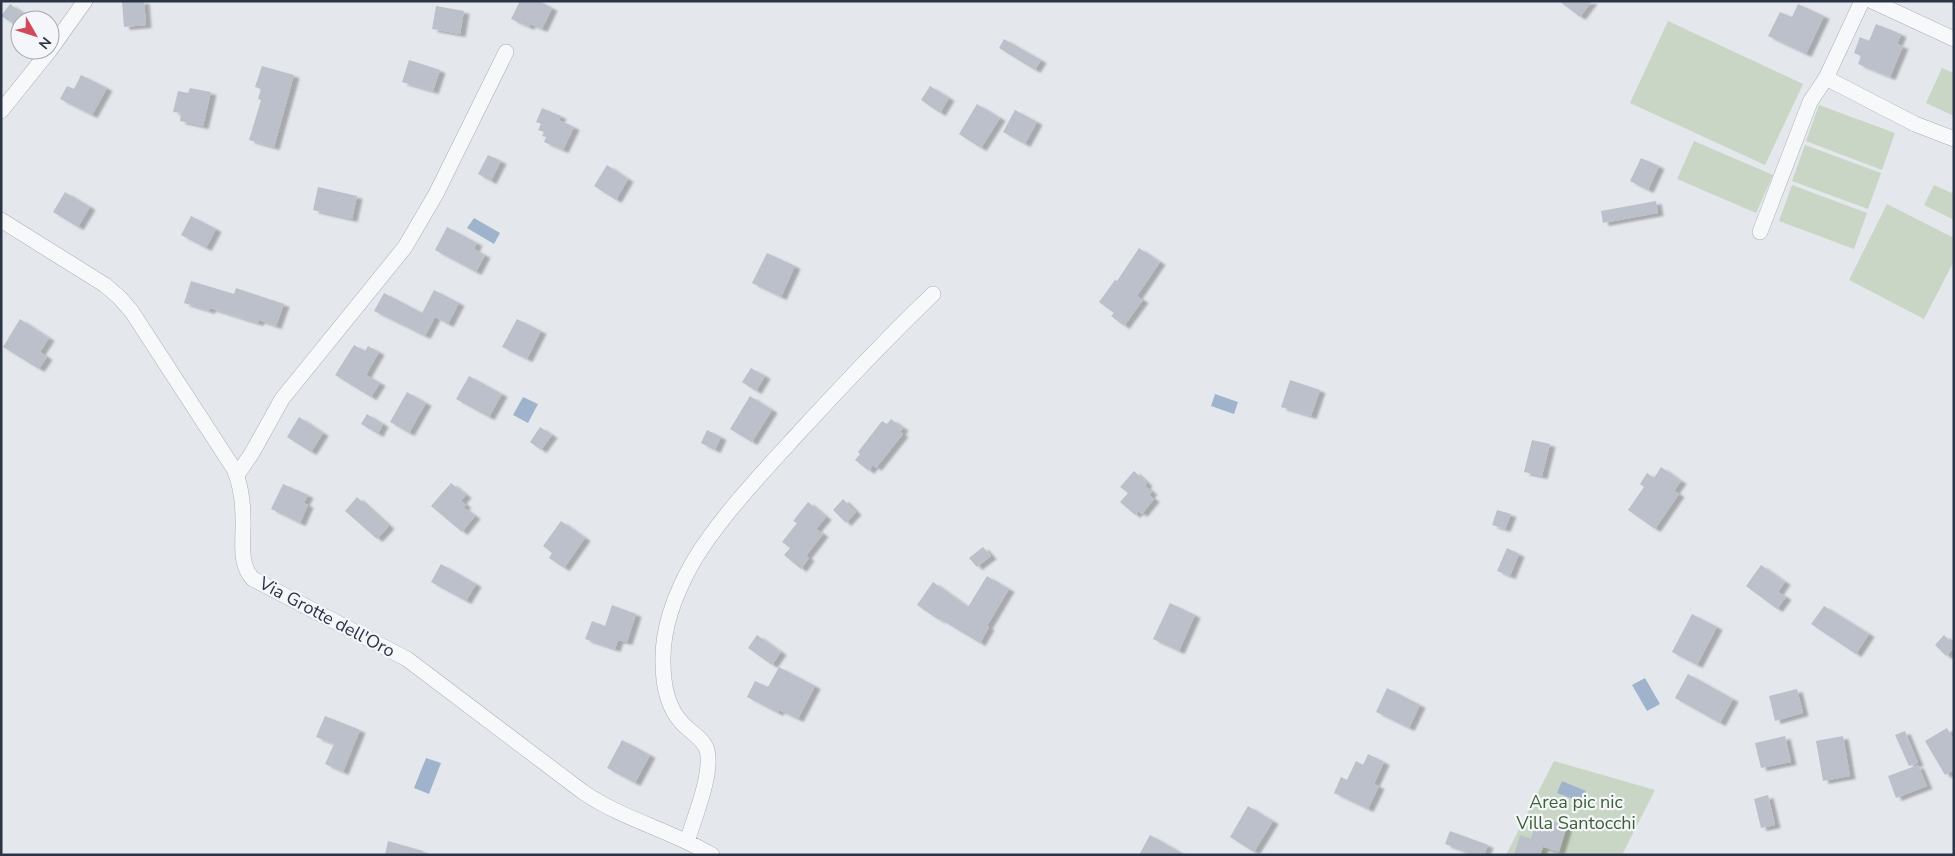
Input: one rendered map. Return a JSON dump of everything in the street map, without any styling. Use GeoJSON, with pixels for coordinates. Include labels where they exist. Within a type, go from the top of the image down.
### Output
{"type":"FeatureCollection","features":[{"type":"Feature","properties":{"kind":"street"},"geometry":{"type":"LineString","coordinates":[[60,36],[85,1]]}},
{"type":"Feature","properties":{"kind":"street"},"geometry":{"type":"LineString","coordinates":[[1760,232],[1810,102],[1826,78],[1862,1]]}},
{"type":"Feature","properties":{"kind":"street"},"geometry":{"type":"LineString","coordinates":[[1872,1],[1954,39]]}},
{"type":"Feature","properties":{"kind":"street"},"geometry":{"type":"LineString","coordinates":[[237,475],[252,453],[282,399],[384,275],[409,240],[439,187],[506,52]]}},
{"type":"Feature","properties":{"kind":"street"},"geometry":{"type":"LineString","coordinates":[[1,112],[42,60]]}},
{"type":"Feature","properties":{"kind":"street"},"geometry":{"type":"LineString","coordinates":[[1826,78],[1915,124],[1954,139]]}},
{"type":"Feature","properties":{"kind":"street","name":"Via Grotte dell'Oro"},"geometry":{"type":"LineString","coordinates":[[1,220],[105,285],[124,303],[229,459],[237,475],[243,511],[244,562],[248,573],[253,579],[407,660],[607,807],[712,855]]}},
{"type":"Feature","properties":{"kind":"street"},"geometry":{"type":"LineString","coordinates":[[687,842],[706,780],[708,762],[702,740],[682,723],[672,708],[664,676],[663,656],[667,625],[680,587],[700,551],[764,471],[867,359],[933,294]]}},
{"type":"Feature","properties":{"kind":"green space"},"geometry":{"type":"Polygon","coordinates":[[[1668,21],[1803,84],[1765,165],[1630,103],[1668,21]]]}},
{"type":"Feature","properties":{"kind":"green space"},"geometry":{"type":"Polygon","coordinates":[[[1942,68],[1954,73],[1954,116],[1926,103],[1942,68]]]}},
{"type":"Feature","properties":{"kind":"green space"},"geometry":{"type":"Polygon","coordinates":[[[1819,105],[1895,133],[1882,170],[1806,141],[1819,105]]]}},
{"type":"Feature","properties":{"kind":"green space"},"geometry":{"type":"Polygon","coordinates":[[[1694,141],[1773,175],[1756,213],[1677,179],[1694,141]]]}},
{"type":"Feature","properties":{"kind":"green space"},"geometry":{"type":"Polygon","coordinates":[[[1805,145],[1881,173],[1868,209],[1792,181],[1805,145]]]}},
{"type":"Feature","properties":{"kind":"green space"},"geometry":{"type":"Polygon","coordinates":[[[1792,185],[1867,213],[1854,249],[1779,221],[1792,185]]]}},
{"type":"Feature","properties":{"kind":"green space"},"geometry":{"type":"Polygon","coordinates":[[[1934,185],[1954,194],[1954,220],[1924,205],[1934,185]]]}},
{"type":"Feature","properties":{"kind":"green space"},"geometry":{"type":"Polygon","coordinates":[[[1887,204],[1954,238],[1954,261],[1924,319],[1849,280],[1887,204]]]}},
{"type":"Feature","properties":{"kind":"green space","name":"Area pic nic Villa Santocchi"},"geometry":{"type":"Polygon","coordinates":[[[1554,761],[1655,790],[1622,855],[1506,855],[1554,761]]]}},
{"type":"Feature","properties":{"kind":"water"},"geometry":{"type":"Polygon","coordinates":[[[474,218],[500,233],[494,244],[467,228],[474,218]]]}},
{"type":"Feature","properties":{"kind":"water"},"geometry":{"type":"Polygon","coordinates":[[[1215,394],[1238,402],[1234,414],[1211,406],[1215,394]]]}},
{"type":"Feature","properties":{"kind":"water"},"geometry":{"type":"Polygon","coordinates":[[[523,397],[538,404],[528,423],[513,415],[523,397]]]}},
{"type":"Feature","properties":{"kind":"water"},"geometry":{"type":"Polygon","coordinates":[[[1645,678],[1660,704],[1647,711],[1632,685],[1645,678]]]}},
{"type":"Feature","properties":{"kind":"water"},"geometry":{"type":"Polygon","coordinates":[[[426,758],[441,763],[429,794],[414,788],[426,758]]]}},
{"type":"Feature","properties":{"kind":"water"},"geometry":{"type":"Polygon","coordinates":[[[1562,781],[1586,791],[1581,802],[1557,793],[1562,781]]]}},
{"type":"Feature","properties":{"kind":"building"},"geometry":{"type":"Polygon","coordinates":[[[122,1],[144,1],[146,25],[124,27],[122,1]]]}},
{"type":"Feature","properties":{"kind":"building"},"geometry":{"type":"Polygon","coordinates":[[[520,1],[539,1],[552,8],[542,29],[530,24],[529,27],[511,19],[520,1]]]}},
{"type":"Feature","properties":{"kind":"building"},"geometry":{"type":"Polygon","coordinates":[[[1559,1],[1592,1],[1580,17],[1559,1]]]}},
{"type":"Feature","properties":{"kind":"building"},"geometry":{"type":"Polygon","coordinates":[[[10,4],[19,10],[10,10],[10,22],[1,16],[10,4]]]}},
{"type":"Feature","properties":{"kind":"building"},"geometry":{"type":"Polygon","coordinates":[[[1798,4],[1824,16],[1806,54],[1768,36],[1780,12],[1792,17],[1798,4]]]}},
{"type":"Feature","properties":{"kind":"building"},"geometry":{"type":"Polygon","coordinates":[[[436,6],[464,11],[460,34],[432,29],[436,6]]]}},
{"type":"Feature","properties":{"kind":"building"},"geometry":{"type":"Polygon","coordinates":[[[1876,24],[1901,34],[1897,44],[1903,46],[1890,77],[1858,64],[1861,56],[1854,53],[1860,37],[1869,41],[1876,24]]]}},
{"type":"Feature","properties":{"kind":"building"},"geometry":{"type":"Polygon","coordinates":[[[1004,39],[1041,60],[1035,70],[999,48],[1004,39]]]}},
{"type":"Feature","properties":{"kind":"building"},"geometry":{"type":"Polygon","coordinates":[[[409,60],[440,70],[433,91],[402,82],[409,60]]]}},
{"type":"Feature","properties":{"kind":"building"},"geometry":{"type":"Polygon","coordinates":[[[262,66],[294,75],[274,147],[249,140],[261,100],[258,99],[261,89],[255,87],[262,66]]]}},
{"type":"Feature","properties":{"kind":"building"},"geometry":{"type":"Polygon","coordinates":[[[81,75],[107,88],[92,115],[60,99],[67,86],[74,89],[81,75]]]}},
{"type":"Feature","properties":{"kind":"building"},"geometry":{"type":"Polygon","coordinates":[[[930,86],[949,98],[940,113],[921,100],[930,86]]]}},
{"type":"Feature","properties":{"kind":"building"},"geometry":{"type":"Polygon","coordinates":[[[190,88],[211,92],[203,126],[180,121],[181,113],[173,112],[178,91],[188,93],[190,88]]]}},
{"type":"Feature","properties":{"kind":"building"},"geometry":{"type":"Polygon","coordinates":[[[977,104],[1000,118],[981,148],[959,134],[977,104]]]}},
{"type":"Feature","properties":{"kind":"building"},"geometry":{"type":"Polygon","coordinates":[[[542,108],[561,116],[559,120],[574,127],[563,150],[544,142],[546,137],[542,136],[544,132],[538,130],[541,124],[536,122],[542,108]]]}},
{"type":"Feature","properties":{"kind":"building"},"geometry":{"type":"Polygon","coordinates":[[[1015,110],[1037,122],[1025,144],[1003,132],[1015,110]]]}},
{"type":"Feature","properties":{"kind":"building"},"geometry":{"type":"Polygon","coordinates":[[[488,155],[501,161],[491,181],[478,174],[488,155]]]}},
{"type":"Feature","properties":{"kind":"building"},"geometry":{"type":"Polygon","coordinates":[[[1641,158],[1659,166],[1648,190],[1630,181],[1641,158]]]}},
{"type":"Feature","properties":{"kind":"building"},"geometry":{"type":"Polygon","coordinates":[[[607,165],[628,179],[616,200],[594,186],[607,165]]]}},
{"type":"Feature","properties":{"kind":"building"},"geometry":{"type":"Polygon","coordinates":[[[318,187],[357,196],[352,219],[313,210],[318,187]]]}},
{"type":"Feature","properties":{"kind":"building"},"geometry":{"type":"Polygon","coordinates":[[[65,192],[90,207],[78,227],[53,212],[65,192]]]}},
{"type":"Feature","properties":{"kind":"building"},"geometry":{"type":"Polygon","coordinates":[[[1656,201],[1658,213],[1603,223],[1601,211],[1656,201]]]}},
{"type":"Feature","properties":{"kind":"building"},"geometry":{"type":"Polygon","coordinates":[[[191,216],[216,229],[206,248],[181,235],[191,216]]]}},
{"type":"Feature","properties":{"kind":"building"},"geometry":{"type":"Polygon","coordinates":[[[447,227],[477,243],[474,249],[485,255],[476,272],[435,250],[447,227]]]}},
{"type":"Feature","properties":{"kind":"building"},"geometry":{"type":"Polygon","coordinates":[[[1139,248],[1160,262],[1137,296],[1143,300],[1124,326],[1111,316],[1114,313],[1099,302],[1115,280],[1117,281],[1139,248]]]}},
{"type":"Feature","properties":{"kind":"building"},"geometry":{"type":"Polygon","coordinates":[[[767,253],[795,266],[781,297],[752,283],[767,253]]]}},
{"type":"Feature","properties":{"kind":"building"},"geometry":{"type":"Polygon","coordinates":[[[191,281],[234,294],[236,288],[284,304],[276,326],[259,320],[258,323],[210,308],[210,311],[184,303],[191,281]]]}},
{"type":"Feature","properties":{"kind":"building"},"geometry":{"type":"Polygon","coordinates":[[[434,290],[459,303],[448,324],[435,317],[425,336],[374,311],[384,293],[422,313],[434,290]]]}},
{"type":"Feature","properties":{"kind":"building"},"geometry":{"type":"Polygon","coordinates":[[[20,319],[49,338],[40,352],[47,357],[39,369],[3,347],[20,319]]]}},
{"type":"Feature","properties":{"kind":"building"},"geometry":{"type":"Polygon","coordinates":[[[517,319],[541,331],[527,359],[502,347],[517,319]]]}},
{"type":"Feature","properties":{"kind":"building"},"geometry":{"type":"Polygon","coordinates":[[[354,345],[365,351],[368,346],[379,352],[366,375],[380,383],[371,397],[335,375],[354,345]]]}},
{"type":"Feature","properties":{"kind":"building"},"geometry":{"type":"Polygon","coordinates":[[[751,368],[765,376],[756,391],[742,382],[751,368]]]}},
{"type":"Feature","properties":{"kind":"building"},"geometry":{"type":"Polygon","coordinates":[[[469,376],[502,394],[489,417],[456,399],[469,376]]]}},
{"type":"Feature","properties":{"kind":"building"},"geometry":{"type":"Polygon","coordinates":[[[1290,380],[1320,390],[1311,416],[1281,407],[1290,380]]]}},
{"type":"Feature","properties":{"kind":"building"},"geometry":{"type":"Polygon","coordinates":[[[407,392],[426,403],[409,433],[390,422],[407,392]]]}},
{"type":"Feature","properties":{"kind":"building"},"geometry":{"type":"Polygon","coordinates":[[[750,396],[772,410],[752,442],[730,429],[750,396]]]}},
{"type":"Feature","properties":{"kind":"building"},"geometry":{"type":"Polygon","coordinates":[[[367,414],[383,424],[378,434],[361,424],[367,414]]]}},
{"type":"Feature","properties":{"kind":"building"},"geometry":{"type":"Polygon","coordinates":[[[299,417],[323,433],[311,452],[287,437],[299,417]]]}},
{"type":"Feature","properties":{"kind":"building"},"geometry":{"type":"Polygon","coordinates":[[[891,419],[903,428],[900,432],[903,434],[876,468],[873,465],[869,471],[855,460],[860,454],[858,452],[882,421],[887,424],[891,419]]]}},
{"type":"Feature","properties":{"kind":"building"},"geometry":{"type":"Polygon","coordinates":[[[540,427],[552,435],[541,450],[530,442],[540,427]]]}},
{"type":"Feature","properties":{"kind":"building"},"geometry":{"type":"Polygon","coordinates":[[[707,430],[721,437],[715,450],[701,443],[707,430]]]}},
{"type":"Feature","properties":{"kind":"building"},"geometry":{"type":"Polygon","coordinates":[[[1532,440],[1550,444],[1542,476],[1524,472],[1532,440]]]}},
{"type":"Feature","properties":{"kind":"building"},"geometry":{"type":"Polygon","coordinates":[[[1661,467],[1681,481],[1674,491],[1679,494],[1655,529],[1628,510],[1644,487],[1640,484],[1647,473],[1654,478],[1661,467]]]}},
{"type":"Feature","properties":{"kind":"building"},"geometry":{"type":"Polygon","coordinates":[[[1134,471],[1147,483],[1145,486],[1152,492],[1149,495],[1154,499],[1142,514],[1138,511],[1135,515],[1120,502],[1128,493],[1120,487],[1134,471]]]}},
{"type":"Feature","properties":{"kind":"building"},"geometry":{"type":"Polygon","coordinates":[[[451,483],[466,495],[461,501],[466,505],[463,507],[475,516],[462,532],[431,506],[451,483]]]}},
{"type":"Feature","properties":{"kind":"building"},"geometry":{"type":"Polygon","coordinates":[[[283,484],[308,495],[304,503],[308,505],[300,523],[271,509],[283,484]]]}},
{"type":"Feature","properties":{"kind":"building"},"geometry":{"type":"Polygon","coordinates":[[[357,497],[389,526],[377,539],[345,511],[357,497]]]}},
{"type":"Feature","properties":{"kind":"building"},"geometry":{"type":"Polygon","coordinates":[[[843,499],[856,512],[846,523],[833,510],[843,499]]]}},
{"type":"Feature","properties":{"kind":"building"},"geometry":{"type":"Polygon","coordinates":[[[808,502],[826,517],[816,529],[823,534],[806,556],[809,558],[801,569],[784,555],[790,548],[782,542],[797,523],[793,521],[808,502]]]}},
{"type":"Feature","properties":{"kind":"building"},"geometry":{"type":"Polygon","coordinates":[[[1497,510],[1511,514],[1505,529],[1492,525],[1497,510]]]}},
{"type":"Feature","properties":{"kind":"building"},"geometry":{"type":"Polygon","coordinates":[[[561,521],[585,538],[564,568],[549,558],[552,553],[543,546],[561,521]]]}},
{"type":"Feature","properties":{"kind":"building"},"geometry":{"type":"Polygon","coordinates":[[[983,547],[991,556],[977,567],[969,558],[983,547]]]}},
{"type":"Feature","properties":{"kind":"building"},"geometry":{"type":"Polygon","coordinates":[[[1507,548],[1519,554],[1510,576],[1497,571],[1507,548]]]}},
{"type":"Feature","properties":{"kind":"building"},"geometry":{"type":"Polygon","coordinates":[[[441,564],[476,584],[466,601],[431,582],[441,564]]]}},
{"type":"Feature","properties":{"kind":"building"},"geometry":{"type":"Polygon","coordinates":[[[1761,565],[1785,582],[1778,592],[1786,597],[1777,609],[1746,586],[1761,565]]]}},
{"type":"Feature","properties":{"kind":"building"},"geometry":{"type":"Polygon","coordinates":[[[987,576],[1009,589],[987,626],[989,627],[980,643],[917,605],[933,582],[968,607],[987,576]]]}},
{"type":"Feature","properties":{"kind":"building"},"geometry":{"type":"Polygon","coordinates":[[[1170,603],[1195,615],[1179,651],[1153,639],[1170,603]]]}},
{"type":"Feature","properties":{"kind":"building"},"geometry":{"type":"Polygon","coordinates":[[[612,605],[636,614],[627,642],[618,640],[615,649],[585,639],[592,621],[605,626],[612,605]]]}},
{"type":"Feature","properties":{"kind":"building"},"geometry":{"type":"Polygon","coordinates":[[[1824,606],[1869,634],[1856,654],[1811,624],[1824,606]]]}},
{"type":"Feature","properties":{"kind":"building"},"geometry":{"type":"Polygon","coordinates":[[[1692,614],[1717,627],[1697,665],[1672,652],[1692,614]]]}},
{"type":"Feature","properties":{"kind":"building"},"geometry":{"type":"Polygon","coordinates":[[[757,635],[781,652],[772,665],[748,648],[757,635]]]}},
{"type":"Feature","properties":{"kind":"building"},"geometry":{"type":"Polygon","coordinates":[[[1944,635],[1954,645],[1954,648],[1946,656],[1935,645],[1944,635]]]}},
{"type":"Feature","properties":{"kind":"building"},"geometry":{"type":"Polygon","coordinates":[[[779,667],[815,686],[798,719],[779,710],[778,713],[747,697],[755,681],[768,687],[779,667]]]}},
{"type":"Feature","properties":{"kind":"building"},"geometry":{"type":"Polygon","coordinates":[[[1688,674],[1733,699],[1720,723],[1675,698],[1688,674]]]}},
{"type":"Feature","properties":{"kind":"building"},"geometry":{"type":"Polygon","coordinates":[[[1387,688],[1420,705],[1409,728],[1376,712],[1387,688]]]}},
{"type":"Feature","properties":{"kind":"building"},"geometry":{"type":"Polygon","coordinates":[[[1797,689],[1803,713],[1775,721],[1769,696],[1797,689]]]}},
{"type":"Feature","properties":{"kind":"building"},"geometry":{"type":"Polygon","coordinates":[[[325,716],[360,730],[343,772],[325,764],[334,744],[316,737],[325,716]]]}},
{"type":"Feature","properties":{"kind":"building"},"geometry":{"type":"Polygon","coordinates":[[[1947,728],[1954,740],[1954,770],[1945,775],[1925,741],[1947,728]]]}},
{"type":"Feature","properties":{"kind":"building"},"geometry":{"type":"Polygon","coordinates":[[[1905,731],[1918,763],[1909,766],[1895,735],[1905,731]]]}},
{"type":"Feature","properties":{"kind":"building"},"geometry":{"type":"Polygon","coordinates":[[[1785,736],[1791,762],[1761,768],[1755,743],[1785,736]]]}},
{"type":"Feature","properties":{"kind":"building"},"geometry":{"type":"Polygon","coordinates":[[[1843,736],[1850,776],[1823,781],[1816,741],[1843,736]]]}},
{"type":"Feature","properties":{"kind":"building"},"geometry":{"type":"Polygon","coordinates":[[[622,740],[650,755],[635,783],[607,768],[622,740]]]}},
{"type":"Feature","properties":{"kind":"building"},"geometry":{"type":"Polygon","coordinates":[[[1368,754],[1384,762],[1374,784],[1379,786],[1368,809],[1334,793],[1341,777],[1347,780],[1356,761],[1363,765],[1368,754]]]}},
{"type":"Feature","properties":{"kind":"building"},"geometry":{"type":"Polygon","coordinates":[[[1918,765],[1927,786],[1896,798],[1888,776],[1918,765]]]}},
{"type":"Feature","properties":{"kind":"building"},"geometry":{"type":"Polygon","coordinates":[[[1768,795],[1775,825],[1761,828],[1754,799],[1768,795]]]}},
{"type":"Feature","properties":{"kind":"building"},"geometry":{"type":"Polygon","coordinates":[[[1248,806],[1273,821],[1254,852],[1230,837],[1248,806]]]}},
{"type":"Feature","properties":{"kind":"building"},"geometry":{"type":"Polygon","coordinates":[[[1538,817],[1567,826],[1559,852],[1543,847],[1540,855],[1514,855],[1520,835],[1531,839],[1538,817]]]}},
{"type":"Feature","properties":{"kind":"building"},"geometry":{"type":"Polygon","coordinates":[[[1450,831],[1488,845],[1484,855],[1474,855],[1445,844],[1450,831]]]}},
{"type":"Feature","properties":{"kind":"building"},"geometry":{"type":"Polygon","coordinates":[[[1150,835],[1185,855],[1139,855],[1150,835]]]}},
{"type":"Feature","properties":{"kind":"building"},"geometry":{"type":"Polygon","coordinates":[[[388,841],[423,851],[423,855],[385,855],[388,841]]]}}]}
